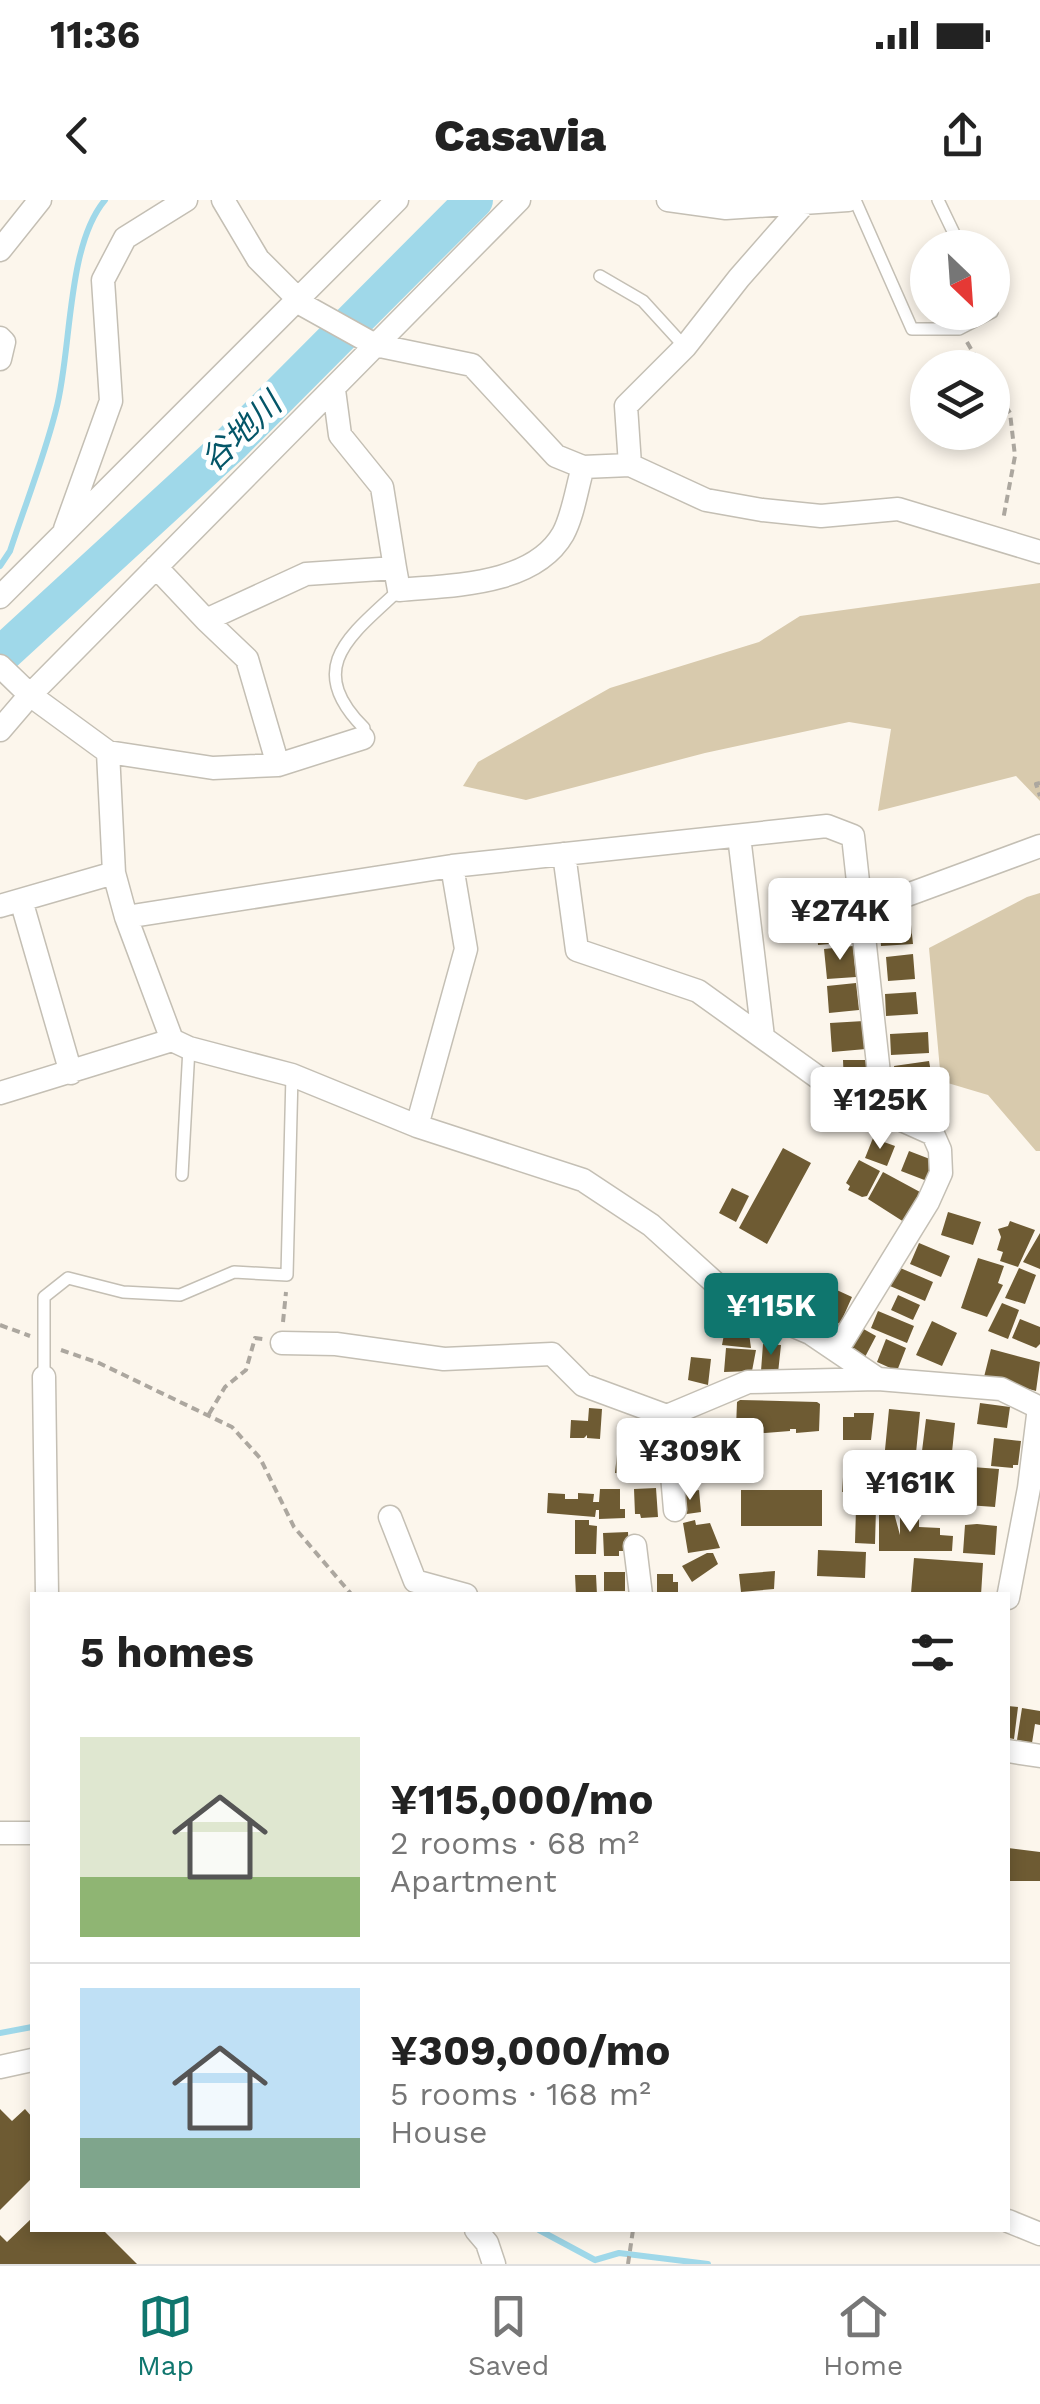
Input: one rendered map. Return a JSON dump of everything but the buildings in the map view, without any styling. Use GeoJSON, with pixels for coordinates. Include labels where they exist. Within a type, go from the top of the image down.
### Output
{"type":"FeatureCollection","features":[{"type":"Feature","properties":{"kind":"street"},"geometry":{"type":"LineString","coordinates":[[0,250],[40,200]]}},
{"type":"Feature","properties":{"kind":"street"},"geometry":{"type":"LineString","coordinates":[[62,537],[111,402],[103,280],[126,238],[186,200]]}},
{"type":"Feature","properties":{"kind":"street"},"geometry":{"type":"LineString","coordinates":[[222,200],[258,259],[301,303],[372,343],[472,365],[556,456],[583,466],[630,465],[706,500],[822,516],[898,509],[1040,552]]}},
{"type":"Feature","properties":{"kind":"street"},"geometry":{"type":"LineString","coordinates":[[0,597],[301,303],[397,200]]}},
{"type":"Feature","properties":{"kind":"street"},"geometry":{"type":"LineString","coordinates":[[0,730],[25,690],[156,567],[334,390],[372,343],[519,200]]}},
{"type":"Feature","properties":{"kind":"street"},"geometry":{"type":"LineString","coordinates":[[668,200],[726,208],[851,200]]}},
{"type":"Feature","properties":{"kind":"street"},"geometry":{"type":"LineString","coordinates":[[630,465],[626,406],[686,346],[803,205]]}},
{"type":"Feature","properties":{"kind":"street"},"geometry":{"type":"LineString","coordinates":[[0,338],[4,342],[0,359]]}},
{"type":"Feature","properties":{"kind":"street"},"geometry":{"type":"LineString","coordinates":[[334,390],[340,435],[382,487],[397,579]]}},
{"type":"Feature","properties":{"kind":"street"},"geometry":{"type":"LineString","coordinates":[[206,620],[306,574],[470,584],[528,568],[563,535],[583,466]]}},
{"type":"Feature","properties":{"kind":"street"},"geometry":{"type":"LineString","coordinates":[[156,567],[247,659],[278,764]]}},
{"type":"Feature","properties":{"kind":"street"},"geometry":{"type":"LineString","coordinates":[[0,666],[25,690],[108,752],[212,768],[278,764],[363,738]]}},
{"type":"Feature","properties":{"kind":"street"},"geometry":{"type":"LineString","coordinates":[[108,752],[114,873],[126,917],[180,1044]]}},
{"type":"Feature","properties":{"kind":"street"},"geometry":{"type":"LineString","coordinates":[[126,917],[452,866],[827,826],[853,836],[882,1110]]}},
{"type":"Feature","properties":{"kind":"street"},"geometry":{"type":"LineString","coordinates":[[739,836],[762,1037]]}},
{"type":"Feature","properties":{"kind":"street"},"geometry":{"type":"LineString","coordinates":[[860,912],[1040,846]]}},
{"type":"Feature","properties":{"kind":"street"},"geometry":{"type":"LineString","coordinates":[[564,854],[577,950],[698,990],[837,1091],[933,1134],[940,1150],[941,1173],[928,1202],[837,1350]]}},
{"type":"Feature","properties":{"kind":"street"},"geometry":{"type":"LineString","coordinates":[[418,1126],[466,949],[452,866]]}},
{"type":"Feature","properties":{"kind":"street"},"geometry":{"type":"LineString","coordinates":[[71,1073],[10,903],[114,873]]}},
{"type":"Feature","properties":{"kind":"street"},"geometry":{"type":"LineString","coordinates":[[0,1093],[180,1044],[292,1075],[418,1126],[583,1180],[651,1225],[735,1301],[810,1333],[878,1379]]}},
{"type":"Feature","properties":{"kind":"street"},"geometry":{"type":"LineString","coordinates":[[282,1343],[336,1344],[444,1358],[552,1354],[583,1385],[667,1416],[748,1382],[878,1379],[1002,1389],[1040,1407],[1009,1592]]}},
{"type":"Feature","properties":{"kind":"street"},"geometry":{"type":"LineString","coordinates":[[44,1377],[46,1592]]}},
{"type":"Feature","properties":{"kind":"street"},"geometry":{"type":"LineString","coordinates":[[667,1416],[676,1510]]}},
{"type":"Feature","properties":{"kind":"street"},"geometry":{"type":"LineString","coordinates":[[390,1517],[416,1582],[454,1592]]}},
{"type":"Feature","properties":{"kind":"street"},"geometry":{"type":"LineString","coordinates":[[635,1546],[641,1592]]}},
{"type":"Feature","properties":{"kind":"street"},"geometry":{"type":"LineString","coordinates":[[1010,1751],[1040,1756]]}},
{"type":"Feature","properties":{"kind":"street"},"geometry":{"type":"LineString","coordinates":[[0,1833],[30,1833]]}},
{"type":"Feature","properties":{"kind":"street"},"geometry":{"type":"LineString","coordinates":[[0,2067],[30,2060]]}},
{"type":"Feature","properties":{"kind":"street"},"geometry":{"type":"LineString","coordinates":[[1010,2221],[1040,2234]]}},
{"type":"Feature","properties":{"kind":"street"},"geometry":{"type":"LineString","coordinates":[[478,2232],[494,2264]]}},
{"type":"Feature","properties":{"kind":"lane"},"geometry":{"type":"LineString","coordinates":[[851,200],[910,325]]}},
{"type":"Feature","properties":{"kind":"lane"},"geometry":{"type":"LineString","coordinates":[[938,200],[952,230]]}},
{"type":"Feature","properties":{"kind":"lane"},"geometry":{"type":"LineString","coordinates":[[600,276],[643,301],[686,346]]}},
{"type":"Feature","properties":{"kind":"lane"},"geometry":{"type":"LineString","coordinates":[[363,738],[364,728],[336,694],[335,672],[344,642],[397,579]]}},
{"type":"Feature","properties":{"kind":"lane"},"geometry":{"type":"LineString","coordinates":[[180,1044],[182,1175]]}},
{"type":"Feature","properties":{"kind":"lane"},"geometry":{"type":"LineString","coordinates":[[44,1377],[44,1296],[68,1278],[123,1292],[180,1295],[234,1272],[287,1275],[292,1075]]}},
{"type":"Feature","properties":{"kind":"path"},"geometry":{"type":"LineString","coordinates":[[959,330],[971,350]]}},
{"type":"Feature","properties":{"kind":"path"},"geometry":{"type":"LineString","coordinates":[[999,540],[1015,456],[1010,413]]}},
{"type":"Feature","properties":{"kind":"path"},"geometry":{"type":"LineString","coordinates":[[1040,783],[1036,784],[1040,796]]}},
{"type":"Feature","properties":{"kind":"path"},"geometry":{"type":"LineString","coordinates":[[209,1414],[225,1386],[246,1370],[255,1338],[282,1343],[287,1275]]}},
{"type":"Feature","properties":{"kind":"path"},"geometry":{"type":"LineString","coordinates":[[0,1325],[99,1363],[232,1426],[260,1458],[294,1527],[349,1592]]}},
{"type":"Feature","properties":{"kind":"path"},"geometry":{"type":"LineString","coordinates":[[628,2264],[633,2232]]}},
{"type":"Feature","properties":{"kind":"shaded area"},"geometry":{"type":"Polygon","coordinates":[[[1040,583],[1040,801],[1016,776],[878,811],[891,729],[849,722],[705,753],[526,800],[463,786],[478,762],[610,688],[759,642],[800,616],[1040,583]]]}},
{"type":"Feature","properties":{"kind":"shaded area"},"geometry":{"type":"Polygon","coordinates":[[[1040,893],[1040,1151],[1036,1151],[988,1095],[941,1081],[929,948],[1040,893]]]}},
{"type":"Feature","properties":{"kind":"waterway"},"geometry":{"type":"LineString","coordinates":[[0,566],[10,551],[51,428],[83,244],[105,200]]}},
{"type":"Feature","properties":{"kind":"waterway","name":"谷地川"},"geometry":{"type":"LineString","coordinates":[[0,656],[231,444],[474,200]]}},
{"type":"Feature","properties":{"kind":"waterway"},"geometry":{"type":"LineString","coordinates":[[0,2033],[30,2027]]}},
{"type":"Feature","properties":{"kind":"waterway"},"geometry":{"type":"LineString","coordinates":[[543,2232],[595,2260]]}},
{"type":"Feature","properties":{"kind":"waterway"},"geometry":{"type":"LineString","coordinates":[[595,2260],[619,2253],[708,2264]]}}]}
